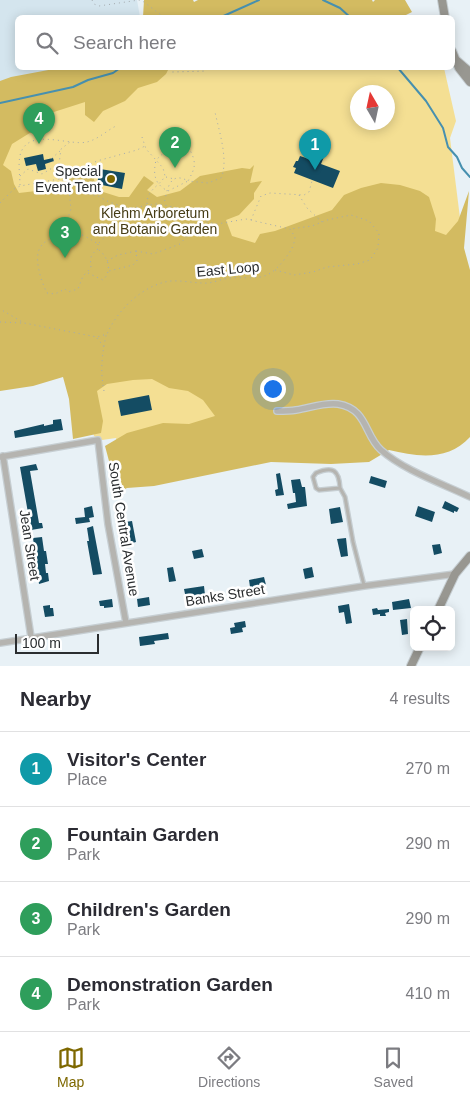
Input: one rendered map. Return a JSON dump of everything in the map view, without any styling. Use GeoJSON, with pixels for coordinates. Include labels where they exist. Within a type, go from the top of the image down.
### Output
{"type":"FeatureCollection","features":[{"type":"Feature","properties":{"kind":"street"},"geometry":{"type":"LineString","coordinates":[[442,0],[445,15]]}},
{"type":"Feature","properties":{"kind":"street"},"geometry":{"type":"LineString","coordinates":[[456,60],[470,72]]}},
{"type":"Feature","properties":{"kind":"street"},"geometry":{"type":"LineString","coordinates":[[456,60],[459,68],[470,82]]}},
{"type":"Feature","properties":{"kind":"street"},"geometry":{"type":"LineString","coordinates":[[277,411],[325,404],[338,404],[352,409],[363,419],[379,448],[391,458],[470,497]]}},
{"type":"Feature","properties":{"kind":"street","name":"South Central Avenue"},"geometry":{"type":"LineString","coordinates":[[2,456],[98,440],[108,524],[126,623]]}},
{"type":"Feature","properties":{"kind":"street","name":"Jean Street"},"geometry":{"type":"LineString","coordinates":[[2,456],[31,637]]}},
{"type":"Feature","properties":{"kind":"street"},"geometry":{"type":"LineString","coordinates":[[440,606],[455,574],[470,556]]}},
{"type":"Feature","properties":{"kind":"street","name":"Banks Street"},"geometry":{"type":"LineString","coordinates":[[0,643],[364,586],[455,574]]}},
{"type":"Feature","properties":{"kind":"street"},"geometry":{"type":"LineString","coordinates":[[411,666],[418,651]]}},
{"type":"Feature","properties":{"kind":"lane"},"geometry":{"type":"LineString","coordinates":[[340,488],[319,490],[316,488],[313,478],[316,473],[330,470],[336,472],[340,488],[345,497],[353,542],[364,586]]}},
{"type":"Feature","properties":{"kind":"path"},"geometry":{"type":"LineString","coordinates":[[92,0],[94,4],[99,6],[138,0],[144,2],[161,15]]}},
{"type":"Feature","properties":{"kind":"path"},"geometry":{"type":"LineString","coordinates":[[171,70],[177,73],[207,71]]}},
{"type":"Feature","properties":{"kind":"path"},"geometry":{"type":"LineString","coordinates":[[165,176],[174,179],[183,178],[188,181],[208,183],[221,178],[224,172],[224,161],[215,112]]}},
{"type":"Feature","properties":{"kind":"path"},"geometry":{"type":"LineString","coordinates":[[20,186],[22,150],[28,145],[43,139],[87,142],[98,138],[118,125]]}},
{"type":"Feature","properties":{"kind":"path"},"geometry":{"type":"LineString","coordinates":[[142,137],[145,146],[163,168],[165,176]]}},
{"type":"Feature","properties":{"kind":"path"},"geometry":{"type":"LineString","coordinates":[[59,164],[63,141]]}},
{"type":"Feature","properties":{"kind":"path"},"geometry":{"type":"LineString","coordinates":[[70,142],[51,159],[70,175],[75,184]]}},
{"type":"Feature","properties":{"kind":"path"},"geometry":{"type":"LineString","coordinates":[[172,145],[180,146],[190,150],[195,169],[188,181],[168,191],[158,185],[155,178],[156,160],[172,145]]}},
{"type":"Feature","properties":{"kind":"path"},"geometry":{"type":"LineString","coordinates":[[0,203],[14,189],[20,186],[58,179],[97,161],[145,146]]}},
{"type":"Feature","properties":{"kind":"path"},"geometry":{"type":"LineString","coordinates":[[20,176],[28,169],[42,174],[59,164]]}},
{"type":"Feature","properties":{"kind":"path"},"geometry":{"type":"LineString","coordinates":[[147,206],[148,195],[165,176]]}},
{"type":"Feature","properties":{"kind":"path"},"geometry":{"type":"LineString","coordinates":[[58,179],[75,184],[86,190],[88,194],[130,208],[164,205],[191,212],[202,219],[217,224],[237,220],[251,220],[290,229],[312,226],[352,215],[369,222],[379,233],[378,248],[370,260],[294,275],[275,270]]}},
{"type":"Feature","properties":{"kind":"path"},"geometry":{"type":"LineString","coordinates":[[164,205],[169,183],[174,179]]}},
{"type":"Feature","properties":{"kind":"path"},"geometry":{"type":"LineString","coordinates":[[251,220],[261,196],[270,193],[304,195],[309,192],[312,181]]}},
{"type":"Feature","properties":{"kind":"path"},"geometry":{"type":"LineString","coordinates":[[62,234],[71,209],[68,182]]}},
{"type":"Feature","properties":{"kind":"path"},"geometry":{"type":"LineString","coordinates":[[298,195],[307,208],[322,222]]}},
{"type":"Feature","properties":{"kind":"path"},"geometry":{"type":"LineString","coordinates":[[88,273],[103,280],[108,274],[106,257],[98,249],[98,244],[107,235],[112,225],[127,217],[130,208]]}},
{"type":"Feature","properties":{"kind":"path"},"geometry":{"type":"LineString","coordinates":[[107,261],[118,255],[136,251],[153,254],[180,244],[202,219]]}},
{"type":"Feature","properties":{"kind":"path","name":"East Loop"},"geometry":{"type":"LineString","coordinates":[[106,334],[126,306],[138,295],[155,285],[167,281],[205,284],[228,278],[267,276],[275,270],[294,248],[295,237],[290,229]]}},
{"type":"Feature","properties":{"kind":"path"},"geometry":{"type":"LineString","coordinates":[[98,244],[81,234],[71,232],[46,241],[40,246],[37,255],[47,292],[56,294],[65,290],[68,292],[78,289],[83,276],[91,268],[90,258],[98,249]]}},
{"type":"Feature","properties":{"kind":"path"},"geometry":{"type":"LineString","coordinates":[[109,271],[133,265],[136,261],[136,251]]}},
{"type":"Feature","properties":{"kind":"path"},"geometry":{"type":"LineString","coordinates":[[0,309],[24,323]]}},
{"type":"Feature","properties":{"kind":"path"},"geometry":{"type":"LineString","coordinates":[[0,322],[24,323],[97,337],[106,334],[101,375],[104,391]]}},
{"type":"Feature","properties":{"kind":"path"},"geometry":{"type":"LineString","coordinates":[[97,337],[104,347]]}},
{"type":"Feature","properties":{"kind":"shaded area"},"geometry":{"type":"Polygon","coordinates":[[[0,0],[137,0],[140,15],[15,15],[15,70],[72,70],[0,82],[0,0]]]}},
{"type":"Feature","properties":{"kind":"green space"},"geometry":{"type":"Polygon","coordinates":[[[144,0],[193,0],[194,2],[198,0],[372,0],[373,2],[375,0],[405,0],[412,12],[406,15],[143,15],[144,0]]]}},
{"type":"Feature","properties":{"kind":"green space","name":"Klehm Arboretum and Botanic Garden"},"geometry":{"type":"Polygon","coordinates":[[[48,70],[168,70],[157,82],[138,88],[125,101],[103,111],[94,122],[85,115],[85,102],[32,119],[33,131],[12,144],[3,165],[11,171],[14,184],[19,193],[53,189],[81,173],[93,171],[94,180],[100,191],[119,197],[129,197],[144,176],[154,183],[147,190],[157,197],[180,191],[200,176],[242,168],[250,169],[254,165],[250,183],[262,181],[254,193],[254,199],[239,215],[226,220],[232,236],[255,243],[260,234],[275,231],[332,210],[344,195],[381,183],[400,185],[420,191],[429,197],[436,219],[435,231],[446,235],[458,221],[469,191],[464,248],[470,270],[470,437],[461,445],[442,454],[422,455],[389,450],[369,462],[331,464],[271,462],[154,486],[127,488],[113,495],[109,461],[105,446],[127,433],[163,423],[189,424],[215,416],[203,400],[188,391],[169,388],[152,379],[107,384],[97,391],[103,421],[101,433],[73,439],[69,399],[63,377],[33,386],[0,391],[0,81],[48,70]]]}},
{"type":"Feature","properties":{"kind":"green space","name":"Klehm Arboretum and Botanic Garden"},"geometry":{"type":"Polygon","coordinates":[[[72,70],[444,70],[456,121],[450,138],[470,298],[255,446],[122,468],[116,438],[102,440],[94,436],[81,374],[0,386],[0,82],[72,70]]]}},
{"type":"Feature","properties":{"kind":"building"},"geometry":{"type":"Polygon","coordinates":[[[319,150],[326,152],[321,164],[340,171],[333,188],[294,173],[296,168],[293,167],[300,156],[315,161],[319,150]]]}},
{"type":"Feature","properties":{"kind":"building"},"geometry":{"type":"Polygon","coordinates":[[[43,154],[44,160],[53,158],[54,161],[45,164],[46,169],[38,171],[36,164],[26,166],[24,158],[43,154]]]}},
{"type":"Feature","properties":{"kind":"building","name":"Special Event Tent"},"geometry":{"type":"Polygon","coordinates":[[[100,169],[125,173],[122,189],[97,184],[100,169]]]}},
{"type":"Feature","properties":{"kind":"building"},"geometry":{"type":"Polygon","coordinates":[[[149,395],[152,410],[121,416],[118,401],[149,395]]]}},
{"type":"Feature","properties":{"kind":"building"},"geometry":{"type":"Polygon","coordinates":[[[61,419],[63,430],[15,438],[14,431],[44,424],[44,426],[53,424],[53,420],[61,419]]]}},
{"type":"Feature","properties":{"kind":"building"},"geometry":{"type":"Polygon","coordinates":[[[36,464],[38,470],[30,471],[39,523],[42,523],[43,528],[31,530],[20,467],[36,464]]]}},
{"type":"Feature","properties":{"kind":"building"},"geometry":{"type":"Polygon","coordinates":[[[280,473],[284,495],[276,496],[275,490],[278,489],[276,474],[280,473]]]}},
{"type":"Feature","properties":{"kind":"building"},"geometry":{"type":"Polygon","coordinates":[[[371,476],[387,481],[385,488],[369,483],[371,476]]]}},
{"type":"Feature","properties":{"kind":"building"},"geometry":{"type":"Polygon","coordinates":[[[300,479],[302,487],[305,487],[307,506],[288,509],[287,504],[296,502],[291,480],[300,479]]]}},
{"type":"Feature","properties":{"kind":"building"},"geometry":{"type":"Polygon","coordinates":[[[445,501],[459,508],[457,512],[454,511],[454,513],[442,508],[445,501]]]}},
{"type":"Feature","properties":{"kind":"building"},"geometry":{"type":"Polygon","coordinates":[[[92,506],[94,517],[89,518],[90,522],[76,524],[75,518],[85,517],[84,508],[92,506]]]}},
{"type":"Feature","properties":{"kind":"building"},"geometry":{"type":"Polygon","coordinates":[[[418,506],[435,512],[432,522],[415,516],[418,506]]]}},
{"type":"Feature","properties":{"kind":"building"},"geometry":{"type":"Polygon","coordinates":[[[340,507],[343,522],[331,524],[329,509],[340,507]]]}},
{"type":"Feature","properties":{"kind":"building"},"geometry":{"type":"Polygon","coordinates":[[[132,521],[136,542],[129,544],[125,522],[132,521]]]}},
{"type":"Feature","properties":{"kind":"building"},"geometry":{"type":"Polygon","coordinates":[[[93,526],[102,574],[93,575],[87,541],[89,541],[87,528],[93,526]]]}},
{"type":"Feature","properties":{"kind":"building"},"geometry":{"type":"Polygon","coordinates":[[[42,537],[44,551],[46,551],[48,564],[45,564],[49,581],[39,584],[33,538],[42,537]]]}},
{"type":"Feature","properties":{"kind":"building"},"geometry":{"type":"Polygon","coordinates":[[[346,538],[348,556],[341,557],[337,539],[346,538]]]}},
{"type":"Feature","properties":{"kind":"building"},"geometry":{"type":"Polygon","coordinates":[[[440,544],[442,553],[434,555],[432,545],[440,544]]]}},
{"type":"Feature","properties":{"kind":"building"},"geometry":{"type":"Polygon","coordinates":[[[202,549],[204,557],[194,559],[192,551],[202,549]]]}},
{"type":"Feature","properties":{"kind":"building"},"geometry":{"type":"Polygon","coordinates":[[[173,567],[176,581],[169,582],[167,568],[173,567]]]}},
{"type":"Feature","properties":{"kind":"building"},"geometry":{"type":"Polygon","coordinates":[[[312,567],[314,577],[305,579],[303,569],[312,567]]]}},
{"type":"Feature","properties":{"kind":"building"},"geometry":{"type":"Polygon","coordinates":[[[264,577],[266,585],[250,587],[249,580],[264,577]]]}},
{"type":"Feature","properties":{"kind":"building"},"geometry":{"type":"Polygon","coordinates":[[[204,586],[205,595],[186,599],[184,589],[204,586]]]}},
{"type":"Feature","properties":{"kind":"building"},"geometry":{"type":"Polygon","coordinates":[[[149,597],[150,605],[138,607],[137,599],[149,597]]]}},
{"type":"Feature","properties":{"kind":"building"},"geometry":{"type":"Polygon","coordinates":[[[112,599],[113,607],[104,608],[104,606],[100,606],[99,601],[112,599]]]}},
{"type":"Feature","properties":{"kind":"building"},"geometry":{"type":"Polygon","coordinates":[[[409,599],[410,608],[393,610],[392,602],[409,599]]]}},
{"type":"Feature","properties":{"kind":"building"},"geometry":{"type":"Polygon","coordinates":[[[349,604],[352,623],[346,624],[344,612],[339,613],[338,606],[349,604]]]}},
{"type":"Feature","properties":{"kind":"building"},"geometry":{"type":"Polygon","coordinates":[[[50,605],[50,608],[53,608],[54,616],[45,617],[43,606],[50,605]]]}},
{"type":"Feature","properties":{"kind":"building"},"geometry":{"type":"Polygon","coordinates":[[[377,608],[378,610],[389,609],[389,612],[385,613],[386,616],[380,616],[380,614],[373,615],[372,609],[377,608]]]}},
{"type":"Feature","properties":{"kind":"building"},"geometry":{"type":"Polygon","coordinates":[[[407,619],[408,634],[402,635],[400,620],[407,619]]]}},
{"type":"Feature","properties":{"kind":"building"},"geometry":{"type":"Polygon","coordinates":[[[245,621],[246,627],[242,628],[243,632],[231,634],[230,628],[235,627],[234,623],[245,621]]]}},
{"type":"Feature","properties":{"kind":"building"},"geometry":{"type":"Polygon","coordinates":[[[168,633],[169,639],[154,641],[155,644],[140,646],[139,637],[168,633]]]}},
{"type":"Feature","properties":{"kind":"waterway"},"geometry":{"type":"LineString","coordinates":[[226,15],[259,0]]}},
{"type":"Feature","properties":{"kind":"waterway"},"geometry":{"type":"LineString","coordinates":[[323,0],[340,8],[348,15]]}},
{"type":"Feature","properties":{"kind":"waterway"},"geometry":{"type":"LineString","coordinates":[[0,103],[73,87],[117,70]]}},
{"type":"Feature","properties":{"kind":"waterway"},"geometry":{"type":"LineString","coordinates":[[400,70],[426,101],[443,128],[448,147],[470,177]]}},
{"type":"Feature","properties":{"kind":"place","name":"Demonstration Garden"},"geometry":{"type":"Point","coordinates":[39,144]}},
{"type":"Feature","properties":{"kind":"place","name":"Fountain Garden"},"geometry":{"type":"Point","coordinates":[175,168]}},
{"type":"Feature","properties":{"kind":"place","name":"Visitor's Center"},"geometry":{"type":"Point","coordinates":[315,170]}},
{"type":"Feature","properties":{"kind":"place","name":"Special Event Tent"},"geometry":{"type":"Point","coordinates":[111,179]}},
{"type":"Feature","properties":{"kind":"place","name":"Children's Garden"},"geometry":{"type":"Point","coordinates":[65,258]}}]}
